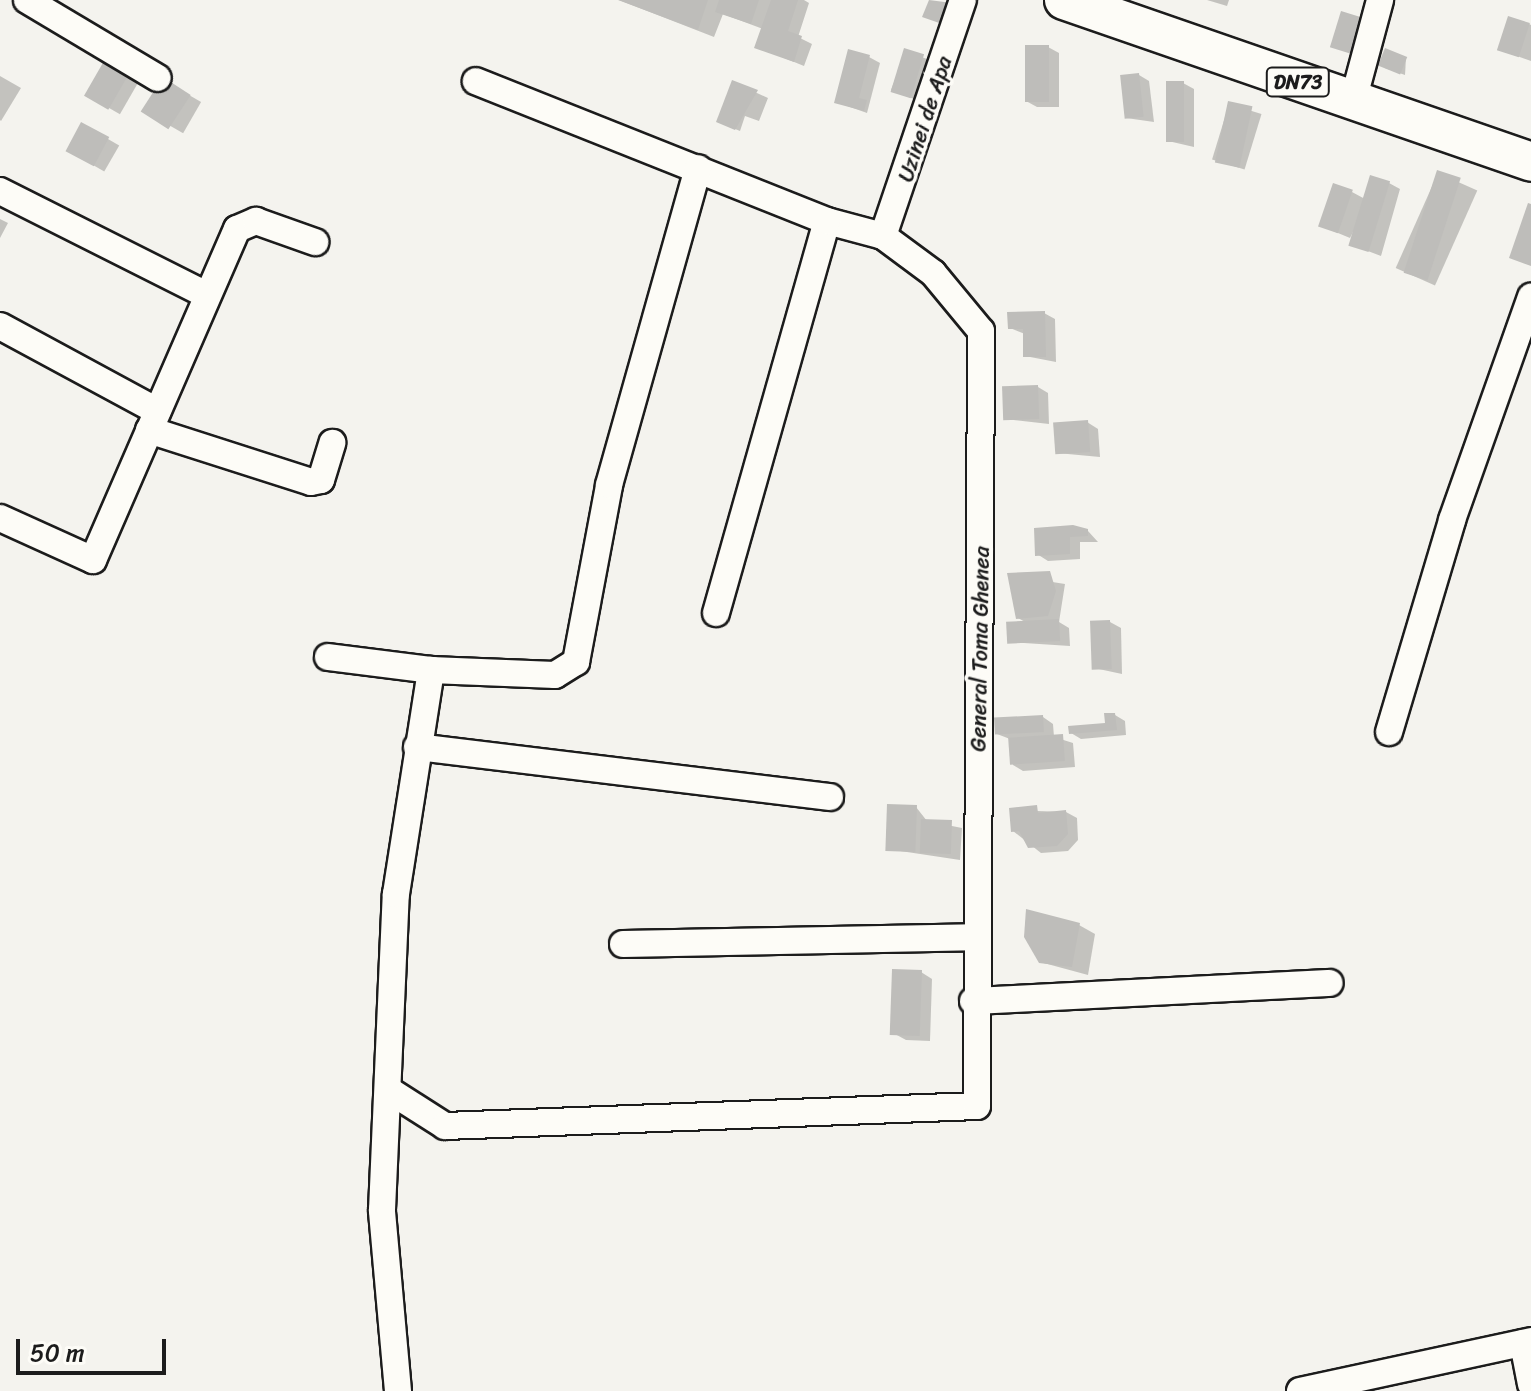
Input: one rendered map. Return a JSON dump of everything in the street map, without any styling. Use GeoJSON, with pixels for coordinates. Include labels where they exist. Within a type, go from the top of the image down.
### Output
{"type":"FeatureCollection","features":[{"type":"Feature","properties":{"kind":"highway","name":"DN73"},"geometry":{"type":"LineString","coordinates":[[1064,0],[1531,162]]}},
{"type":"Feature","properties":{"kind":"street"},"geometry":{"type":"LineString","coordinates":[[27,0],[158,78]]}},
{"type":"Feature","properties":{"kind":"street","name":"Uzinei de Apa"},"geometry":{"type":"LineString","coordinates":[[883,236],[963,0]]}},
{"type":"Feature","properties":{"kind":"street"},"geometry":{"type":"LineString","coordinates":[[1353,101],[1380,0]]}},
{"type":"Feature","properties":{"kind":"street"},"geometry":{"type":"LineString","coordinates":[[476,81],[827,221],[883,236]]}},
{"type":"Feature","properties":{"kind":"street"},"geometry":{"type":"LineString","coordinates":[[328,657],[431,670],[555,675],[576,662],[609,485],[698,168]]}},
{"type":"Feature","properties":{"kind":"street"},"geometry":{"type":"LineString","coordinates":[[0,191],[207,295]]}},
{"type":"Feature","properties":{"kind":"street"},"geometry":{"type":"LineString","coordinates":[[716,613],[827,221]]}},
{"type":"Feature","properties":{"kind":"street"},"geometry":{"type":"LineString","coordinates":[[0,518],[93,560],[207,295],[242,223],[315,242]]}},
{"type":"Feature","properties":{"kind":"street","name":"General Toma Ghenea"},"geometry":{"type":"LineString","coordinates":[[390,1091],[445,1126],[977,1106],[973,937],[981,331],[933,273],[883,236]]}},
{"type":"Feature","properties":{"kind":"street"},"geometry":{"type":"LineString","coordinates":[[1389,732],[1452,520],[1531,297]]}},
{"type":"Feature","properties":{"kind":"street"},"geometry":{"type":"LineString","coordinates":[[0,326],[153,421],[311,482],[321,480],[332,443]]}},
{"type":"Feature","properties":{"kind":"street"},"geometry":{"type":"LineString","coordinates":[[398,1391],[382,1210],[390,1091],[396,894],[431,670]]}},
{"type":"Feature","properties":{"kind":"street"},"geometry":{"type":"LineString","coordinates":[[417,747],[830,797]]}},
{"type":"Feature","properties":{"kind":"street"},"geometry":{"type":"LineString","coordinates":[[623,944],[973,937]]}},
{"type":"Feature","properties":{"kind":"street"},"geometry":{"type":"LineString","coordinates":[[973,1001],[1330,983]]}},
{"type":"Feature","properties":{"kind":"street"},"geometry":{"type":"LineString","coordinates":[[1300,1391],[1527,1342],[1531,1384]]}},
{"type":"Feature","properties":{"kind":"building"},"geometry":{"type":"Polygon","coordinates":[[[618,0],[708,0],[698,30],[618,0]]]}},
{"type":"Feature","properties":{"kind":"building"},"geometry":{"type":"Polygon","coordinates":[[[719,0],[759,0],[751,24],[715,12],[719,0]]]}},
{"type":"Feature","properties":{"kind":"building"},"geometry":{"type":"Polygon","coordinates":[[[771,0],[798,0],[788,31],[802,36],[794,62],[754,48],[771,0]]]}},
{"type":"Feature","properties":{"kind":"building"},"geometry":{"type":"Polygon","coordinates":[[[929,0],[952,3],[945,25],[922,17],[929,0]]]}},
{"type":"Feature","properties":{"kind":"building"},"geometry":{"type":"Polygon","coordinates":[[[1341,11],[1367,19],[1356,55],[1330,47],[1341,11]]]}},
{"type":"Feature","properties":{"kind":"building"},"geometry":{"type":"Polygon","coordinates":[[[1508,16],[1530,23],[1519,57],[1497,50],[1508,16]]]}},
{"type":"Feature","properties":{"kind":"building"},"geometry":{"type":"Polygon","coordinates":[[[1025,45],[1049,45],[1049,102],[1025,102],[1025,45]]]}},
{"type":"Feature","properties":{"kind":"building"},"geometry":{"type":"Polygon","coordinates":[[[904,48],[924,54],[911,98],[891,92],[904,48]]]}},
{"type":"Feature","properties":{"kind":"building"},"geometry":{"type":"Polygon","coordinates":[[[1385,48],[1407,57],[1400,75],[1378,66],[1385,48]]]}},
{"type":"Feature","properties":{"kind":"building"},"geometry":{"type":"Polygon","coordinates":[[[848,49],[870,55],[859,98],[867,100],[864,111],[834,103],[848,49]]]}},
{"type":"Feature","properties":{"kind":"building"},"geometry":{"type":"Polygon","coordinates":[[[104,61],[128,75],[108,110],[84,96],[104,61]]]}},
{"type":"Feature","properties":{"kind":"building"},"geometry":{"type":"Polygon","coordinates":[[[1139,73],[1144,117],[1125,119],[1120,75],[1139,73]]]}},
{"type":"Feature","properties":{"kind":"building"},"geometry":{"type":"Polygon","coordinates":[[[163,77],[191,95],[168,129],[141,111],[163,77]]]}},
{"type":"Feature","properties":{"kind":"building"},"geometry":{"type":"Polygon","coordinates":[[[732,80],[758,90],[735,130],[716,122],[732,80]]]}},
{"type":"Feature","properties":{"kind":"building"},"geometry":{"type":"Polygon","coordinates":[[[1166,81],[1184,81],[1184,142],[1166,142],[1166,81]]]}},
{"type":"Feature","properties":{"kind":"building"},"geometry":{"type":"Polygon","coordinates":[[[1228,101],[1252,106],[1239,168],[1215,163],[1228,101]]]}},
{"type":"Feature","properties":{"kind":"building"},"geometry":{"type":"Polygon","coordinates":[[[81,122],[109,137],[94,166],[66,151],[81,122]]]}},
{"type":"Feature","properties":{"kind":"building"},"geometry":{"type":"Polygon","coordinates":[[[1437,170],[1461,178],[1427,280],[1404,273],[1437,170]]]}},
{"type":"Feature","properties":{"kind":"building"},"geometry":{"type":"Polygon","coordinates":[[[1370,175],[1390,181],[1368,252],[1348,246],[1370,175]]]}},
{"type":"Feature","properties":{"kind":"building"},"geometry":{"type":"Polygon","coordinates":[[[1333,183],[1353,190],[1338,233],[1318,226],[1333,183]]]}},
{"type":"Feature","properties":{"kind":"building"},"geometry":{"type":"Polygon","coordinates":[[[1528,203],[1531,204],[1531,266],[1509,258],[1528,203]]]}},
{"type":"Feature","properties":{"kind":"building"},"geometry":{"type":"Polygon","coordinates":[[[1045,311],[1046,357],[1023,357],[1023,329],[1008,329],[1007,312],[1045,311]]]}},
{"type":"Feature","properties":{"kind":"building"},"geometry":{"type":"Polygon","coordinates":[[[1038,385],[1039,419],[1003,420],[1002,386],[1038,385]]]}},
{"type":"Feature","properties":{"kind":"building"},"geometry":{"type":"Polygon","coordinates":[[[1088,420],[1090,452],[1055,454],[1053,422],[1088,420]]]}},
{"type":"Feature","properties":{"kind":"building"},"geometry":{"type":"Polygon","coordinates":[[[1073,525],[1088,529],[1088,536],[1070,537],[1070,554],[1035,556],[1034,528],[1073,525]]]}},
{"type":"Feature","properties":{"kind":"building"},"geometry":{"type":"Polygon","coordinates":[[[1050,571],[1056,591],[1048,616],[1016,619],[1007,573],[1050,571]]]}},
{"type":"Feature","properties":{"kind":"building"},"geometry":{"type":"Polygon","coordinates":[[[1059,619],[1060,641],[1007,644],[1006,622],[1059,619]]]}},
{"type":"Feature","properties":{"kind":"building"},"geometry":{"type":"Polygon","coordinates":[[[1110,620],[1112,669],[1092,670],[1090,621],[1110,620]]]}},
{"type":"Feature","properties":{"kind":"building"},"geometry":{"type":"Polygon","coordinates":[[[1104,713],[1115,713],[1117,730],[1069,734],[1068,726],[1105,723],[1104,713]]]}},
{"type":"Feature","properties":{"kind":"building"},"geometry":{"type":"Polygon","coordinates":[[[1043,715],[1044,732],[995,735],[994,718],[1043,715]]]}},
{"type":"Feature","properties":{"kind":"building"},"geometry":{"type":"Polygon","coordinates":[[[1063,734],[1065,761],[1010,765],[1008,738],[1063,734]]]}},
{"type":"Feature","properties":{"kind":"building"},"geometry":{"type":"Polygon","coordinates":[[[887,804],[917,805],[915,852],[885,851],[887,804]]]}},
{"type":"Feature","properties":{"kind":"building"},"geometry":{"type":"Polygon","coordinates":[[[1037,805],[1038,813],[1066,810],[1068,834],[1057,846],[1028,848],[1019,831],[1011,832],[1009,808],[1037,805]]]}},
{"type":"Feature","properties":{"kind":"building"},"geometry":{"type":"Polygon","coordinates":[[[921,819],[952,820],[951,854],[920,853],[921,819]]]}},
{"type":"Feature","properties":{"kind":"building"},"geometry":{"type":"Polygon","coordinates":[[[1026,909],[1080,923],[1072,967],[1039,963],[1024,937],[1026,909]]]}},
{"type":"Feature","properties":{"kind":"building"},"geometry":{"type":"Polygon","coordinates":[[[892,969],[922,970],[920,1036],[890,1035],[892,969]]]}}]}
